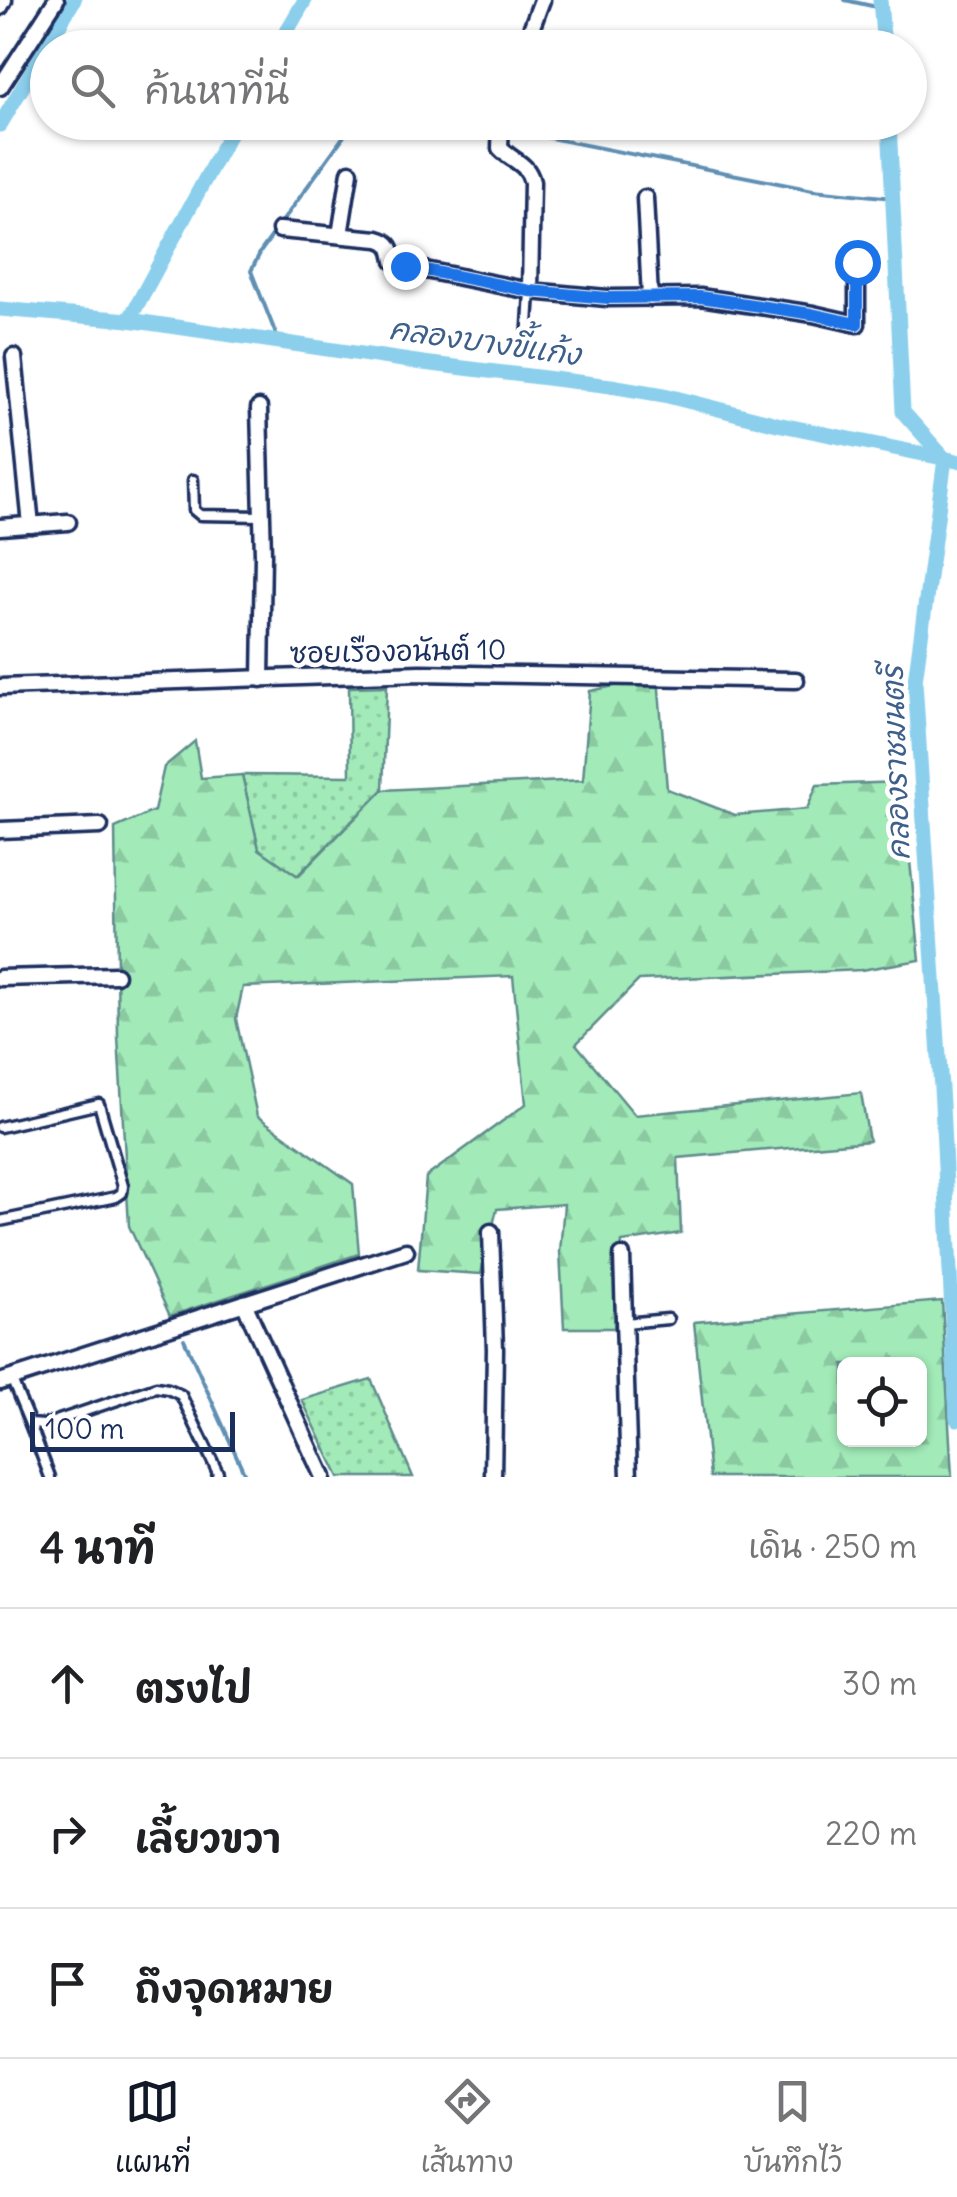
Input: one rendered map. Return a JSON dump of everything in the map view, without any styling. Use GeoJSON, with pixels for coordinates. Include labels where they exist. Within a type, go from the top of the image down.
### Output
{"type":"FeatureCollection","features":[{"type":"Feature","properties":{"kind":"street"},"geometry":{"type":"LineString","coordinates":[[0,7],[4,0]]}},
{"type":"Feature","properties":{"kind":"street"},"geometry":{"type":"LineString","coordinates":[[37,30],[56,0]]}},
{"type":"Feature","properties":{"kind":"street"},"geometry":{"type":"LineString","coordinates":[[531,30],[542,0]]}},
{"type":"Feature","properties":{"kind":"street"},"geometry":{"type":"LineString","coordinates":[[0,87],[30,40]]}},
{"type":"Feature","properties":{"kind":"street"},"geometry":{"type":"LineString","coordinates":[[500,140],[500,148],[526,167],[532,182],[530,291]]}},
{"type":"Feature","properties":{"kind":"street"},"geometry":{"type":"LineString","coordinates":[[340,235],[350,172]]}},
{"type":"Feature","properties":{"kind":"street"},"geometry":{"type":"LineString","coordinates":[[646,198],[650,298]]}},
{"type":"Feature","properties":{"kind":"street"},"geometry":{"type":"LineString","coordinates":[[280,230],[387,242],[394,261],[405,266],[530,291],[608,298],[716,298],[857,324],[857,262]]}},
{"type":"Feature","properties":{"kind":"street"},"geometry":{"type":"LineString","coordinates":[[14,357],[30,525]]}},
{"type":"Feature","properties":{"kind":"street"},"geometry":{"type":"LineString","coordinates":[[259,408],[262,679]]}},
{"type":"Feature","properties":{"kind":"street"},"geometry":{"type":"LineString","coordinates":[[0,528],[68,522]]}},
{"type":"Feature","properties":{"kind":"street","name":"ซอยเรืองอนันต์ 10"},"geometry":{"type":"LineString","coordinates":[[0,686],[420,673],[796,680]]}},
{"type":"Feature","properties":{"kind":"street"},"geometry":{"type":"LineString","coordinates":[[0,830],[100,826]]}},
{"type":"Feature","properties":{"kind":"street"},"geometry":{"type":"LineString","coordinates":[[0,978],[116,975]]}},
{"type":"Feature","properties":{"kind":"street"},"geometry":{"type":"LineString","coordinates":[[491,1232],[495,1348],[493,1477]]}},
{"type":"Feature","properties":{"kind":"street"},"geometry":{"type":"LineString","coordinates":[[5,1380],[406,1251]]}},
{"type":"Feature","properties":{"kind":"street"},"geometry":{"type":"LineString","coordinates":[[622,1256],[629,1477]]}},
{"type":"Feature","properties":{"kind":"street"},"geometry":{"type":"LineString","coordinates":[[244,1304],[323,1477]]}},
{"type":"Feature","properties":{"kind":"lane"},"geometry":{"type":"LineString","coordinates":[[528,342],[530,291]]}},
{"type":"Feature","properties":{"kind":"lane"},"geometry":{"type":"LineString","coordinates":[[193,480],[194,510],[200,515],[262,516]]}},
{"type":"Feature","properties":{"kind":"lane"},"geometry":{"type":"LineString","coordinates":[[0,1127],[99,1104],[123,1186],[116,1197],[0,1221]]}},
{"type":"Feature","properties":{"kind":"lane"},"geometry":{"type":"LineString","coordinates":[[624,1322],[668,1320]]}},
{"type":"Feature","properties":{"kind":"lane"},"geometry":{"type":"LineString","coordinates":[[5,1380],[30,1424],[50,1477]]}},
{"type":"Feature","properties":{"kind":"lane"},"geometry":{"type":"LineString","coordinates":[[30,1424],[44,1425],[156,1387],[168,1389],[180,1394],[217,1477]]}},
{"type":"Feature","properties":{"kind":"green space"},"geometry":{"type":"Polygon","coordinates":[[[658,677],[667,789],[735,815],[807,809],[817,785],[902,782],[920,960],[861,970],[639,980],[576,1044],[635,1115],[861,1093],[869,1141],[678,1158],[681,1233],[622,1242],[614,1328],[564,1328],[560,1252],[564,1204],[497,1209],[481,1274],[418,1270],[426,1177],[526,1104],[513,976],[243,987],[236,1019],[257,1116],[353,1184],[359,1254],[170,1316],[129,1226],[118,1037],[115,828],[154,811],[164,767],[195,741],[201,778],[242,775],[259,849],[298,876],[383,790],[583,780],[590,691],[658,677]]]}},
{"type":"Feature","properties":{"kind":"green space"},"geometry":{"type":"Polygon","coordinates":[[[387,686],[383,790],[297,876],[259,849],[242,775],[350,776],[349,687],[387,686]]]}},
{"type":"Feature","properties":{"kind":"green space"},"geometry":{"type":"Polygon","coordinates":[[[942,1301],[952,1477],[710,1477],[694,1322],[942,1301]]]}},
{"type":"Feature","properties":{"kind":"green space"},"geometry":{"type":"Polygon","coordinates":[[[371,1379],[413,1477],[339,1477],[302,1400],[371,1379]]]}},
{"type":"Feature","properties":{"kind":"waterway"},"geometry":{"type":"LineString","coordinates":[[56,30],[74,0]]}},
{"type":"Feature","properties":{"kind":"waterway"},"geometry":{"type":"LineString","coordinates":[[288,30],[305,0]]}},
{"type":"Feature","properties":{"kind":"waterway"},"geometry":{"type":"LineString","coordinates":[[845,0],[881,8]]}},
{"type":"Feature","properties":{"kind":"waterway","name":"คลองราชมนตรี"},"geometry":{"type":"LineString","coordinates":[[880,0],[882,30]]}},
{"type":"Feature","properties":{"kind":"waterway"},"geometry":{"type":"LineString","coordinates":[[0,125],[30,74]]}},
{"type":"Feature","properties":{"kind":"waterway"},"geometry":{"type":"LineString","coordinates":[[129,320],[226,140]]}},
{"type":"Feature","properties":{"kind":"waterway"},"geometry":{"type":"LineString","coordinates":[[279,342],[251,271],[261,251],[341,140]]}},
{"type":"Feature","properties":{"kind":"waterway"},"geometry":{"type":"LineString","coordinates":[[560,140],[813,190],[894,198]]}},
{"type":"Feature","properties":{"kind":"waterway","name":"คลองราชมนตรี"},"geometry":{"type":"LineString","coordinates":[[890,140],[903,412],[945,459],[915,681],[957,1419]]}},
{"type":"Feature","properties":{"kind":"waterway","name":"คลองบางขี้แก้ง"},"geometry":{"type":"LineString","coordinates":[[0,309],[129,320],[611,386],[957,461]]}},
{"type":"Feature","properties":{"kind":"waterway"},"geometry":{"type":"LineString","coordinates":[[184,1339],[246,1477]]}},
{"type":"Feature","properties":{"kind":"route"},"geometry":{"type":"LineString","coordinates":[[405,266],[530,291],[608,298],[716,298],[857,324],[857,262]]}}]}
